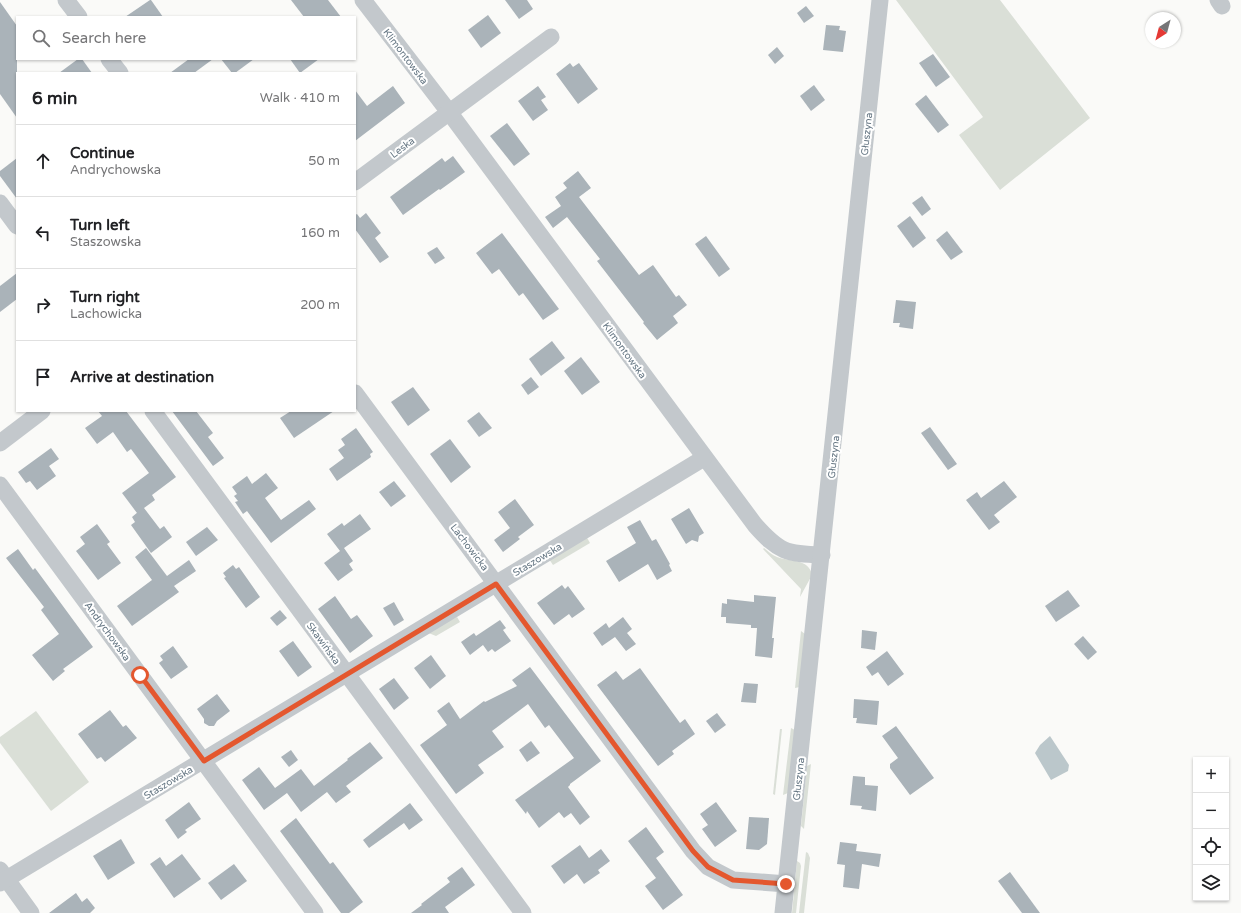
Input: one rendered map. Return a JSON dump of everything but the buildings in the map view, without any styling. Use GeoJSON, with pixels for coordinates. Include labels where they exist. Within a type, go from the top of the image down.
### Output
{"type":"FeatureCollection","features":[{"type":"Feature","properties":{"kind":"street"},"geometry":{"type":"LineString","coordinates":[[66,0],[77,16]]}},
{"type":"Feature","properties":{"kind":"street","name":"Klimontowska"},"geometry":{"type":"LineString","coordinates":[[363,0],[449,112],[755,525],[773,544],[782,550],[795,554],[822,555]]}},
{"type":"Feature","properties":{"kind":"street","name":"Głuszyna"},"geometry":{"type":"LineString","coordinates":[[784,913],[880,0]]}},
{"type":"Feature","properties":{"kind":"street"},"geometry":{"type":"LineString","coordinates":[[449,112],[551,37]]}},
{"type":"Feature","properties":{"kind":"street"},"geometry":{"type":"LineString","coordinates":[[110,60],[119,72]]}},
{"type":"Feature","properties":{"kind":"street","name":"Leska"},"geometry":{"type":"LineString","coordinates":[[356,181],[449,112]]}},
{"type":"Feature","properties":{"kind":"street"},"geometry":{"type":"LineString","coordinates":[[0,203],[16,225]]}},
{"type":"Feature","properties":{"kind":"street","name":"Lachowicka"},"geometry":{"type":"LineString","coordinates":[[356,394],[693,851],[708,867],[733,880],[786,884]]}},
{"type":"Feature","properties":{"kind":"street"},"geometry":{"type":"LineString","coordinates":[[0,443],[41,412]]}},
{"type":"Feature","properties":{"kind":"street","name":"Skawińska"},"geometry":{"type":"LineString","coordinates":[[154,412],[522,913]]}},
{"type":"Feature","properties":{"kind":"street","name":"Staszowska"},"geometry":{"type":"LineString","coordinates":[[2,877],[204,761],[704,458]]}},
{"type":"Feature","properties":{"kind":"street","name":"Andrychowska"},"geometry":{"type":"LineString","coordinates":[[0,485],[315,913]]}},
{"type":"Feature","properties":{"kind":"street"},"geometry":{"type":"LineString","coordinates":[[2,877],[32,913]]}},
{"type":"Feature","properties":{"kind":"shaded area"},"geometry":{"type":"Polygon","coordinates":[[[896,0],[1000,0],[1090,118],[1000,190],[959,135],[983,117],[896,0]]]}},
{"type":"Feature","properties":{"kind":"shaded area"},"geometry":{"type":"Polygon","coordinates":[[[586,536],[590,543],[553,565],[549,559],[586,536]]]}},
{"type":"Feature","properties":{"kind":"shaded area"},"geometry":{"type":"Polygon","coordinates":[[[764,548],[782,559],[803,563],[810,570],[812,575],[800,597],[801,589],[763,549],[764,548]]]}},
{"type":"Feature","properties":{"kind":"shaded area"},"geometry":{"type":"Polygon","coordinates":[[[457,617],[460,622],[436,636],[426,632],[457,617]]]}},
{"type":"Feature","properties":{"kind":"shaded area"},"geometry":{"type":"Polygon","coordinates":[[[801,631],[805,634],[800,687],[795,688],[801,631]]]}},
{"type":"Feature","properties":{"kind":"shaded area"},"geometry":{"type":"Polygon","coordinates":[[[36,711],[89,782],[51,811],[0,743],[0,737],[36,711]]]}},
{"type":"Feature","properties":{"kind":"shaded area"},"geometry":{"type":"Polygon","coordinates":[[[791,728],[795,730],[788,793],[783,795],[791,728]]]}},
{"type":"Feature","properties":{"kind":"shaded area"},"geometry":{"type":"Polygon","coordinates":[[[780,729],[782,729],[775,795],[773,794],[780,729]]]}},
{"type":"Feature","properties":{"kind":"shaded area"},"geometry":{"type":"Polygon","coordinates":[[[1050,736],[1069,765],[1068,771],[1051,780],[1035,753],[1040,745],[1050,736]]]}},
{"type":"Feature","properties":{"kind":"shaded area"},"geometry":{"type":"Polygon","coordinates":[[[811,764],[804,829],[801,826],[807,766],[811,764]]]}},
{"type":"Feature","properties":{"kind":"shaded area"},"geometry":{"type":"Polygon","coordinates":[[[806,852],[810,858],[804,913],[799,913],[806,852]]]}},
{"type":"Feature","properties":{"kind":"shaded area"},"geometry":{"type":"Polygon","coordinates":[[[797,861],[801,866],[796,913],[792,913],[797,861]]]}},
{"type":"Feature","properties":{"kind":"route"},"geometry":{"type":"LineString","coordinates":[[140,675],[204,761],[496,584],[693,851],[708,867],[733,880],[786,884]]}}]}
